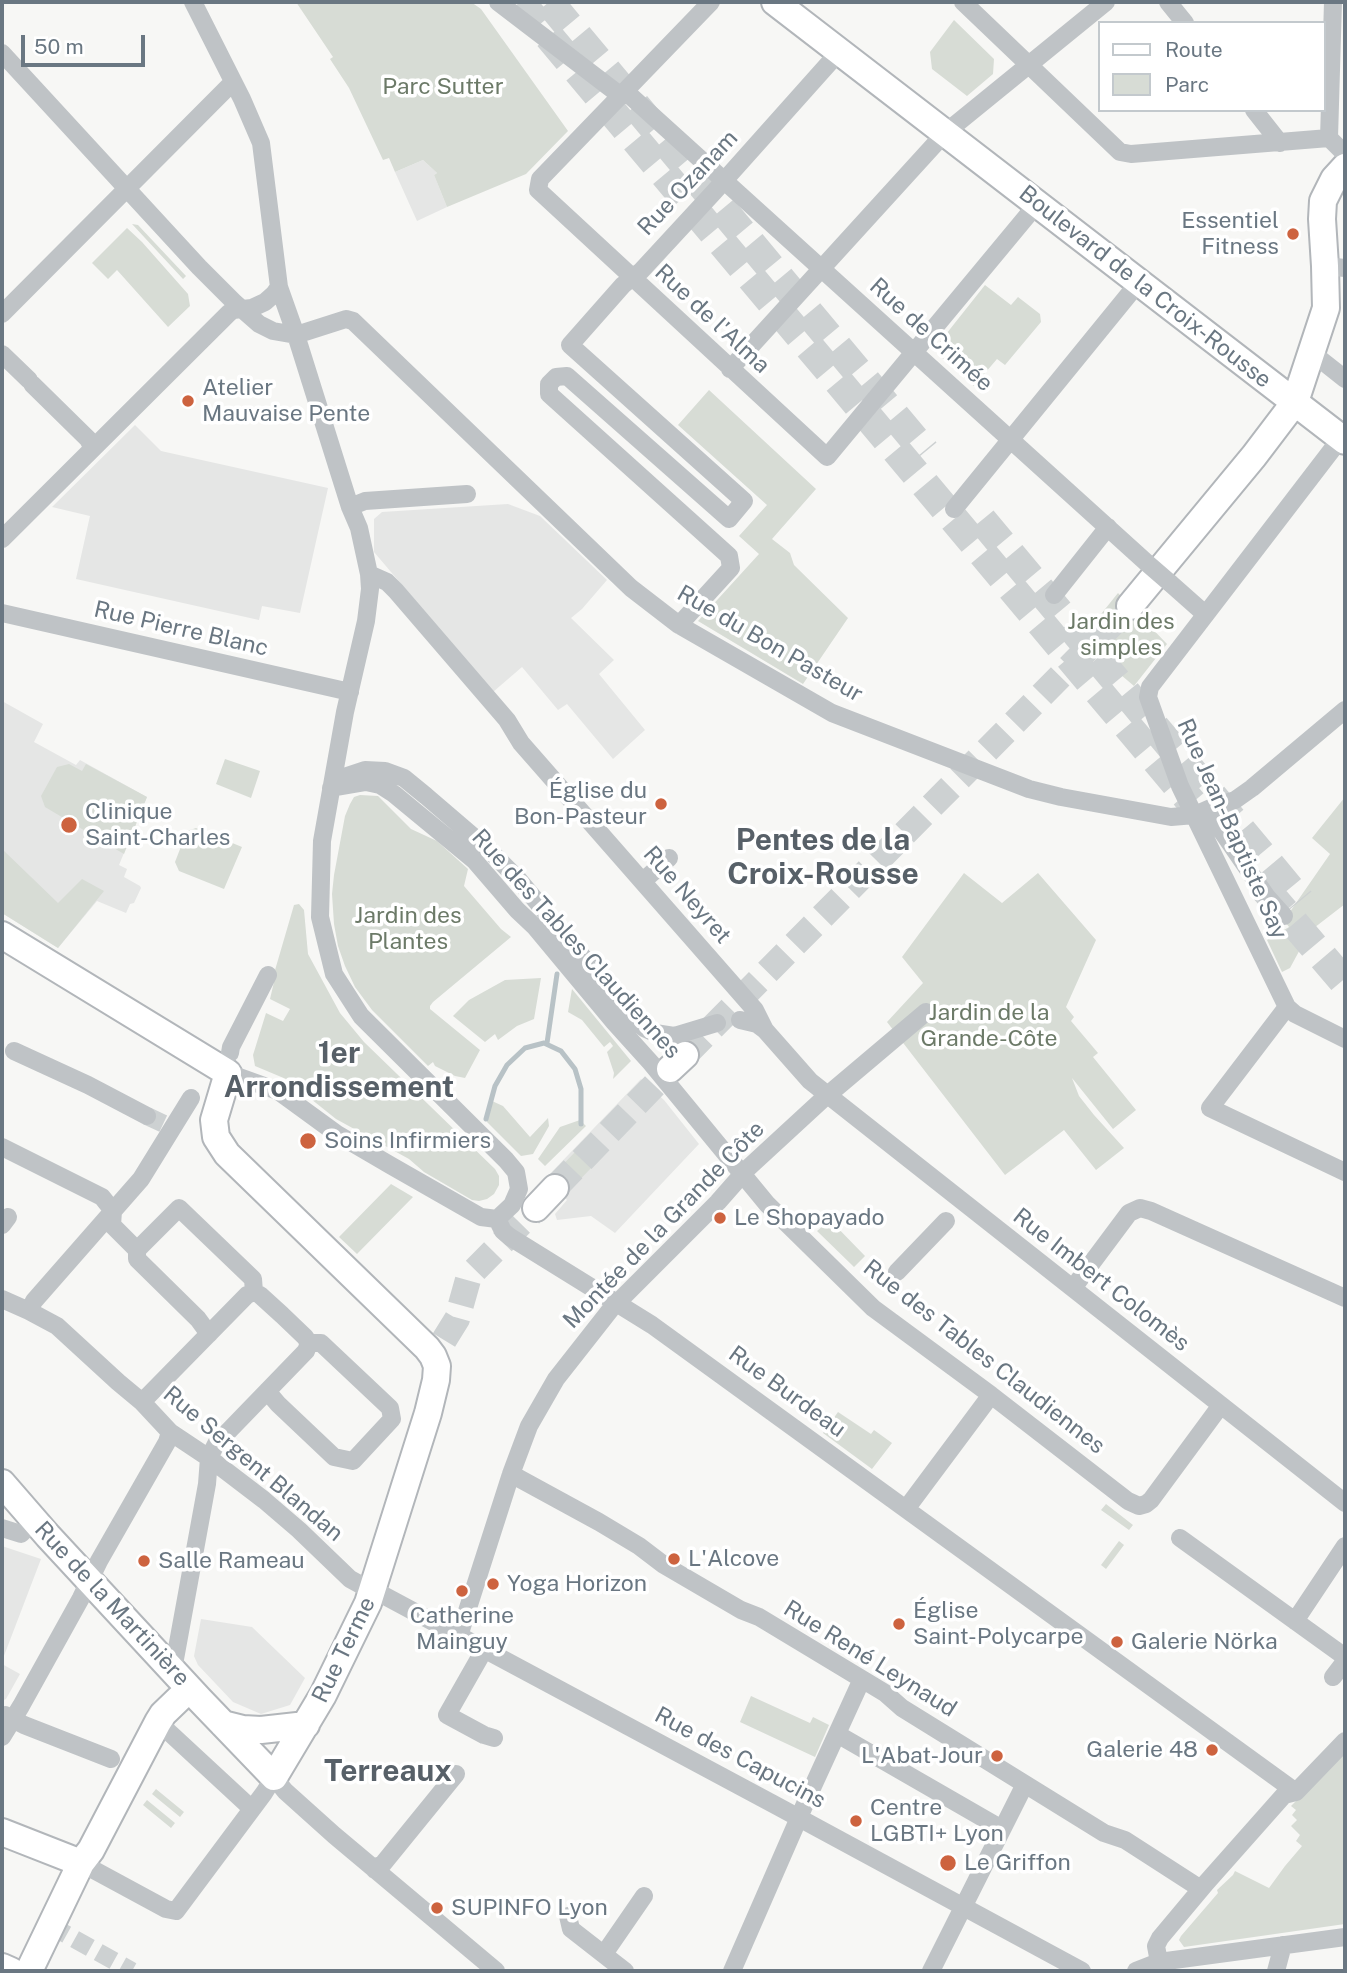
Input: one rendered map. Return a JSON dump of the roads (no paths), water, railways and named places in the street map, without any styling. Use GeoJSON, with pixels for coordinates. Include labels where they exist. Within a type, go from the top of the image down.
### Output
{"type":"FeatureCollection","features":[{"type":"Feature","properties":{"kind":"street"},"geometry":{"type":"LineString","coordinates":[[193,2],[261,143],[279,287],[350,508],[359,528],[369,574],[366,621],[349,692],[322,841],[320,917],[334,974],[361,1016],[516,1172],[519,1189],[512,1205],[497,1219]]}},
{"type":"Feature","properties":{"kind":"street","name":"Rue de Crimée"},"geometry":{"type":"LineString","coordinates":[[498,2],[623,93],[1205,614]]}},
{"type":"Feature","properties":{"kind":"street"},"geometry":{"type":"LineString","coordinates":[[623,93],[711,2]]}},
{"type":"Feature","properties":{"kind":"street","name":"Boulevard de la Croix-Rousse"},"geometry":{"type":"LineString","coordinates":[[775,2],[1343,439]]}},
{"type":"Feature","properties":{"kind":"street"},"geometry":{"type":"LineString","coordinates":[[963,2],[1115,147],[1126,154],[1329,138]]}},
{"type":"Feature","properties":{"kind":"street"},"geometry":{"type":"LineString","coordinates":[[730,369],[945,133],[1105,2]]}},
{"type":"Feature","properties":{"kind":"street"},"geometry":{"type":"LineString","coordinates":[[1168,2],[1183,21]]}},
{"type":"Feature","properties":{"kind":"street"},"geometry":{"type":"LineString","coordinates":[[1333,2],[1329,138],[1345,154]]}},
{"type":"Feature","properties":{"kind":"street","name":"Rue Ozanam"},"geometry":{"type":"LineString","coordinates":[[679,625],[731,568],[729,556],[549,394],[549,384],[556,377],[565,375],[729,519],[744,501],[569,345],[631,278],[641,271],[839,52]]}},
{"type":"Feature","properties":{"kind":"street"},"geometry":{"type":"LineString","coordinates":[[2,53],[235,303],[269,330],[296,335]]}},
{"type":"Feature","properties":{"kind":"street"},"geometry":{"type":"LineString","coordinates":[[2,314],[233,82]]}},
{"type":"Feature","properties":{"kind":"street","name":"Rue de l'Alma"},"geometry":{"type":"LineString","coordinates":[[623,93],[540,179],[538,190],[827,457],[914,352]]}},
{"type":"Feature","properties":{"kind":"street"},"geometry":{"type":"LineString","coordinates":[[1256,112],[1280,143]]}},
{"type":"Feature","properties":{"kind":"street"},"geometry":{"type":"LineString","coordinates":[[1130,606],[1295,402],[1326,308],[1335,267],[1322,219],[1323,201],[1334,179],[1345,167]]}},
{"type":"Feature","properties":{"kind":"street"},"geometry":{"type":"LineString","coordinates":[[914,352],[1037,204]]}},
{"type":"Feature","properties":{"kind":"street"},"geometry":{"type":"LineString","coordinates":[[954,509],[1139,282]]}},
{"type":"Feature","properties":{"kind":"street"},"geometry":{"type":"LineString","coordinates":[[2,539],[229,313],[265,302],[279,287]]}},
{"type":"Feature","properties":{"kind":"street","name":"Rue du Bon Pasteur"},"geometry":{"type":"LineString","coordinates":[[296,335],[346,319],[353,321],[631,588],[679,625],[832,713],[1029,789],[1162,816],[1195,815],[1235,800],[1345,710]]}},
{"type":"Feature","properties":{"kind":"street"},"geometry":{"type":"LineString","coordinates":[[1311,352],[1345,379]]}},
{"type":"Feature","properties":{"kind":"street"},"geometry":{"type":"LineString","coordinates":[[2,354],[91,445]]}},
{"type":"Feature","properties":{"kind":"street","name":"Rue Jean-Baptiste Say"},"geometry":{"type":"LineString","coordinates":[[1287,1007],[1180,786],[1148,697],[1150,687],[1205,614],[1343,439]]}},
{"type":"Feature","properties":{"kind":"street"},"geometry":{"type":"LineString","coordinates":[[350,508],[365,501],[467,494]]}},
{"type":"Feature","properties":{"kind":"street"},"geometry":{"type":"LineString","coordinates":[[1054,595],[1108,527]]}},
{"type":"Feature","properties":{"kind":"street","name":"Rue Neyret"},"geometry":{"type":"LineString","coordinates":[[369,574],[387,582],[396,591],[507,720],[522,743],[754,1010],[765,1030],[810,1081],[827,1096]]}},
{"type":"Feature","properties":{"kind":"street","name":"Rue Pierre Blanc"},"geometry":{"type":"LineString","coordinates":[[2,613],[349,692]]}},
{"type":"Feature","properties":{"kind":"street","name":"Rue des Tables Claudiennes"},"geometry":{"type":"LineString","coordinates":[[331,788],[349,775],[365,770],[385,771],[404,778],[489,850],[518,879],[644,1028],[674,1036],[717,1023]]}},
{"type":"Feature","properties":{"kind":"street","name":"Rue des Tables Claudiennes"},"geometry":{"type":"LineString","coordinates":[[331,788],[366,782],[380,785],[474,860],[651,1063],[767,1204],[873,1308],[1128,1501],[1139,1506],[1151,1500],[1221,1405]]}},
{"type":"Feature","properties":{"kind":"street"},"geometry":{"type":"LineString","coordinates":[[1214,820],[1267,897],[1284,916]]}},
{"type":"Feature","properties":{"kind":"street"},"geometry":{"type":"LineString","coordinates":[[643,881],[669,858]]}},
{"type":"Feature","properties":{"kind":"street"},"geometry":{"type":"LineString","coordinates":[[2,935],[229,1063],[231,1047],[268,975]]}},
{"type":"Feature","properties":{"kind":"street"},"geometry":{"type":"LineString","coordinates":[[1345,1039],[1295,1014],[1287,1007],[1210,1108],[1345,1171]]}},
{"type":"Feature","properties":{"kind":"street","name":"Montée de la Grande Côte"},"geometry":{"type":"LineString","coordinates":[[459,1636],[529,1426],[556,1379],[617,1303],[742,1175],[827,1096],[926,1012]]}},
{"type":"Feature","properties":{"kind":"street"},"geometry":{"type":"LineString","coordinates":[[740,1020],[757,1024],[765,1030]]}},
{"type":"Feature","properties":{"kind":"street"},"geometry":{"type":"LineString","coordinates":[[14,1051],[147,1116]]}},
{"type":"Feature","properties":{"kind":"street","name":"Rue Burdeau"},"geometry":{"type":"LineString","coordinates":[[229,1063],[278,1091],[369,1152],[481,1217],[497,1219],[502,1231],[510,1237],[652,1325],[1296,1792]]}},
{"type":"Feature","properties":{"kind":"street","name":"Rue Terme"},"geometry":{"type":"LineString","coordinates":[[81,1863],[166,1909],[176,1911],[252,1809],[323,1695],[368,1604],[436,1380],[439,1348],[227,1154],[216,1137],[214,1120],[229,1063]]}},
{"type":"Feature","properties":{"kind":"street","name":"Rue Imbert Colomès"},"geometry":{"type":"LineString","coordinates":[[827,1096],[1345,1503]]}},
{"type":"Feature","properties":{"kind":"street"},"geometry":{"type":"LineString","coordinates":[[29,1311],[34,1301],[141,1179],[169,1127],[191,1098]]}},
{"type":"Feature","properties":{"kind":"street"},"geometry":{"type":"LineString","coordinates":[[2,1147],[102,1197],[113,1211],[112,1225],[137,1250]]}},
{"type":"Feature","properties":{"kind":"street"},"geometry":{"type":"LineString","coordinates":[[536,1208],[555,1188]]}},
{"type":"Feature","properties":{"kind":"street"},"geometry":{"type":"LineString","coordinates":[[209,1334],[198,1319],[137,1259],[137,1250],[179,1208],[253,1279],[254,1292]]}},
{"type":"Feature","properties":{"kind":"street"},"geometry":{"type":"LineString","coordinates":[[1073,1288],[1129,1213],[1140,1208],[1151,1210],[1345,1298]]}},
{"type":"Feature","properties":{"kind":"street"},"geometry":{"type":"LineString","coordinates":[[897,1272],[953,1215]]}},
{"type":"Feature","properties":{"kind":"street"},"geometry":{"type":"LineString","coordinates":[[142,1402],[247,1295],[254,1292],[282,1315],[309,1343]]}},
{"type":"Feature","properties":{"kind":"street","name":"Rue Sergent Blandan"},"geometry":{"type":"LineString","coordinates":[[2,1299],[57,1326],[142,1402],[170,1432],[209,1458],[299,1530],[347,1577],[484,1650]]}},
{"type":"Feature","properties":{"kind":"street"},"geometry":{"type":"LineString","coordinates":[[29,1971],[81,1863],[91,1850],[181,1679],[209,1458],[216,1444],[306,1351],[309,1343]]}},
{"type":"Feature","properties":{"kind":"street"},"geometry":{"type":"LineString","coordinates":[[267,1391],[334,1457],[353,1461],[392,1419],[390,1408],[321,1343],[309,1343]]}},
{"type":"Feature","properties":{"kind":"street"},"geometry":{"type":"LineString","coordinates":[[906,1509],[991,1395]]}},
{"type":"Feature","properties":{"kind":"street"},"geometry":{"type":"LineString","coordinates":[[2,1737],[7,1717],[90,1580],[167,1442],[170,1432]]}},
{"type":"Feature","properties":{"kind":"street","name":"Rue René Leynaud"},"geometry":{"type":"LineString","coordinates":[[511,1474],[599,1522],[664,1565],[741,1610],[759,1617],[885,1693],[902,1708],[1104,1833],[1125,1840],[1201,1889]]}},
{"type":"Feature","properties":{"kind":"street","name":"Rue de la Martinière"},"geometry":{"type":"LineString","coordinates":[[2,1483],[274,1777]]}},
{"type":"Feature","properties":{"kind":"street"},"geometry":{"type":"LineString","coordinates":[[2,1528],[21,1534],[34,1520]]}},
{"type":"Feature","properties":{"kind":"street"},"geometry":{"type":"LineString","coordinates":[[1180,1538],[1341,1654],[1343,1664],[1333,1678]]}},
{"type":"Feature","properties":{"kind":"street"},"geometry":{"type":"LineString","coordinates":[[1295,1620],[1345,1546]]}},
{"type":"Feature","properties":{"kind":"street"},"geometry":{"type":"LineString","coordinates":[[484,1650],[447,1715],[486,1739]]}},
{"type":"Feature","properties":{"kind":"street","name":"Rue des Capucins"},"geometry":{"type":"LineString","coordinates":[[484,1650],[1082,1971]]}},
{"type":"Feature","properties":{"kind":"street"},"geometry":{"type":"LineString","coordinates":[[733,1971],[862,1679]]}},
{"type":"Feature","properties":{"kind":"street"},"geometry":{"type":"LineString","coordinates":[[7,1717],[111,1759]]}},
{"type":"Feature","properties":{"kind":"street"},"geometry":{"type":"LineString","coordinates":[[158,1722],[252,1809]]}},
{"type":"Feature","properties":{"kind":"street"},"geometry":{"type":"LineString","coordinates":[[223,1724],[261,1730],[306,1724]]}},
{"type":"Feature","properties":{"kind":"street"},"geometry":{"type":"LineString","coordinates":[[837,1734],[1002,1829]]}},
{"type":"Feature","properties":{"kind":"street"},"geometry":{"type":"LineString","coordinates":[[1159,1962],[1156,1946],[1160,1938],[1201,1889],[1284,1795],[1296,1792],[1345,1741]]}},
{"type":"Feature","properties":{"kind":"street"},"geometry":{"type":"LineString","coordinates":[[376,1868],[382,1865],[456,1774]]}},
{"type":"Feature","properties":{"kind":"street"},"geometry":{"type":"LineString","coordinates":[[274,1777],[285,1791],[334,1835],[496,1971]]}},
{"type":"Feature","properties":{"kind":"street"},"geometry":{"type":"LineString","coordinates":[[931,1971],[1025,1784]]}},
{"type":"Feature","properties":{"kind":"street"},"geometry":{"type":"LineString","coordinates":[[2,1832],[81,1863]]}},
{"type":"Feature","properties":{"kind":"street"},"geometry":{"type":"LineString","coordinates":[[604,1954],[644,1896]]}},
{"type":"Feature","properties":{"kind":"street"},"geometry":{"type":"LineString","coordinates":[[568,1916],[571,1930],[625,1971]]}},
{"type":"Feature","properties":{"kind":"street"},"geometry":{"type":"LineString","coordinates":[[1136,1971],[1159,1962],[1345,1937]]}},
{"type":"Feature","properties":{"kind":"street"},"geometry":{"type":"LineString","coordinates":[[1276,1971],[1283,1945]]}},
{"type":"Feature","properties":{"kind":"street"},"geometry":{"type":"LineString","coordinates":[[2,1967],[11,1971]]}},
{"type":"Feature","properties":{"kind":"waterway"},"geometry":{"type":"LineString","coordinates":[[547,1043],[557,974]]}},
{"type":"Feature","properties":{"kind":"waterway"},"geometry":{"type":"LineString","coordinates":[[486,1119],[495,1086],[507,1065],[525,1048],[544,1043],[561,1051],[575,1069],[581,1089],[581,1124]]}},
{"type":"Feature","properties":{"kind":"tunnel"},"geometry":{"type":"LineString","coordinates":[[520,2],[1192,803]]}},
{"type":"Feature","properties":{"kind":"tunnel"},"geometry":{"type":"LineString","coordinates":[[549,2],[925,452]]}},
{"type":"Feature","properties":{"kind":"tunnel"},"geometry":{"type":"LineString","coordinates":[[982,520],[1300,901]]}},
{"type":"Feature","properties":{"kind":"tunnel"},"geometry":{"type":"LineString","coordinates":[[685,1055],[1130,606]]}},
{"type":"Feature","properties":{"kind":"tunnel"},"geometry":{"type":"LineString","coordinates":[[1265,889],[1345,983]]}},
{"type":"Feature","properties":{"kind":"tunnel"},"geometry":{"type":"LineString","coordinates":[[555,1188],[670,1069]]}},
{"type":"Feature","properties":{"kind":"tunnel"},"geometry":{"type":"LineString","coordinates":[[147,1116],[166,1125]]}},
{"type":"Feature","properties":{"kind":"tunnel"},"geometry":{"type":"LineString","coordinates":[[444,1340],[457,1319],[469,1276],[536,1208]]}},
{"type":"Feature","properties":{"kind":"tunnel"},"geometry":{"type":"LineString","coordinates":[[51,1926],[132,1971]]}},
{"type":"Feature","properties":{"kind":"place","name":"Essentiel Fitness"},"geometry":{"type":"Point","coordinates":[1293,234]}},
{"type":"Feature","properties":{"kind":"place","name":"Atelier Mauvaise Pente"},"geometry":{"type":"Point","coordinates":[188,401]}},
{"type":"Feature","properties":{"kind":"place","name":"Église du Bon-Pasteur"},"geometry":{"type":"Point","coordinates":[661,804]}},
{"type":"Feature","properties":{"kind":"place","name":"Clinique Saint-Charles"},"geometry":{"type":"Point","coordinates":[69,825]}},
{"type":"Feature","properties":{"kind":"place","name":"Soins Infirmiers"},"geometry":{"type":"Point","coordinates":[308,1141]}},
{"type":"Feature","properties":{"kind":"place","name":"Le Shopayado"},"geometry":{"type":"Point","coordinates":[720,1218]}},
{"type":"Feature","properties":{"kind":"place","name":"L'Alcove"},"geometry":{"type":"Point","coordinates":[674,1559]}},
{"type":"Feature","properties":{"kind":"place","name":"Salle Rameau"},"geometry":{"type":"Point","coordinates":[144,1561]}},
{"type":"Feature","properties":{"kind":"place","name":"Yoga Horizon"},"geometry":{"type":"Point","coordinates":[493,1584]}},
{"type":"Feature","properties":{"kind":"place","name":"Catherine Mainguy"},"geometry":{"type":"Point","coordinates":[462,1591]}},
{"type":"Feature","properties":{"kind":"place","name":"Église Saint-Polycarpe"},"geometry":{"type":"Point","coordinates":[899,1624]}},
{"type":"Feature","properties":{"kind":"place","name":"Galerie Nörka"},"geometry":{"type":"Point","coordinates":[1117,1642]}},
{"type":"Feature","properties":{"kind":"place","name":"Galerie 48"},"geometry":{"type":"Point","coordinates":[1212,1750]}},
{"type":"Feature","properties":{"kind":"place","name":"L'Abat-Jour"},"geometry":{"type":"Point","coordinates":[997,1756]}},
{"type":"Feature","properties":{"kind":"place","name":"Centre LGBTI+ Lyon"},"geometry":{"type":"Point","coordinates":[856,1821]}},
{"type":"Feature","properties":{"kind":"place","name":"Le Griffon"},"geometry":{"type":"Point","coordinates":[948,1863]}},
{"type":"Feature","properties":{"kind":"place","name":"SUPINFO Lyon"},"geometry":{"type":"Point","coordinates":[437,1908]}},
{"type":"Feature","properties":{"kind":"district","name":"Pentes de la Croix-Rousse"},"geometry":{"type":"Point","coordinates":[823,858]}},
{"type":"Feature","properties":{"kind":"district","name":"1er Arrondissement"},"geometry":{"type":"Point","coordinates":[339,1071]}},
{"type":"Feature","properties":{"kind":"district","name":"Terreaux"},"geometry":{"type":"Point","coordinates":[388,1772]}},
{"type":"Feature","properties":{"kind":"park label","name":"Parc Sutter"},"geometry":{"type":"Point","coordinates":[443,87]}},
{"type":"Feature","properties":{"kind":"park label","name":"Jardin des simples"},"geometry":{"type":"Point","coordinates":[1121,635]}},
{"type":"Feature","properties":{"kind":"park label","name":"Jardin des Plantes"},"geometry":{"type":"Point","coordinates":[408,929]}},
{"type":"Feature","properties":{"kind":"park label","name":"Jardin de la Grande-Côte"},"geometry":{"type":"Point","coordinates":[989,1026]}}]}
